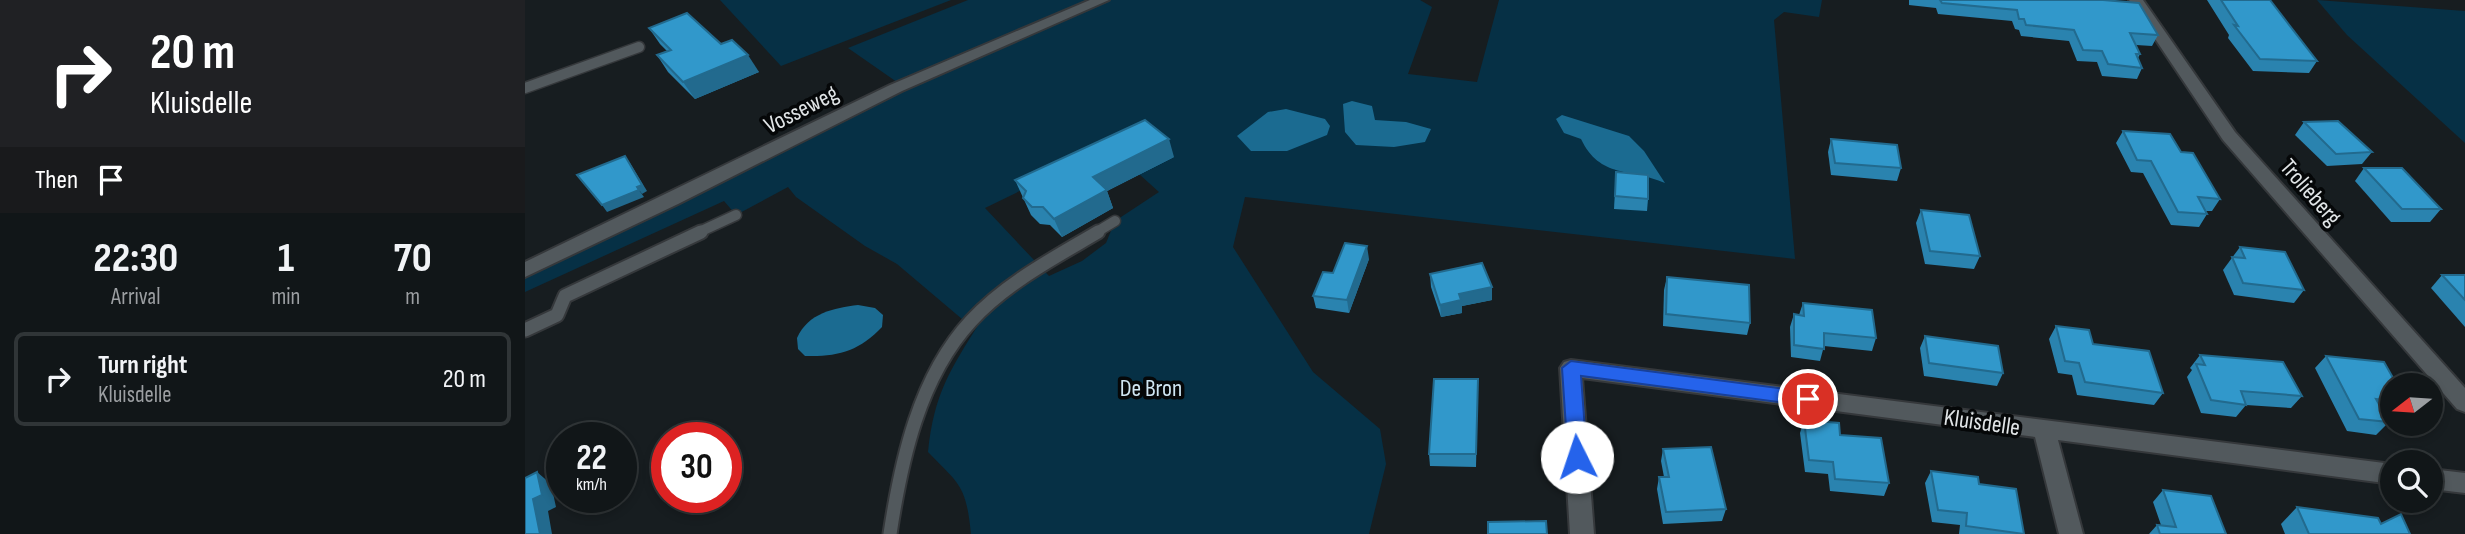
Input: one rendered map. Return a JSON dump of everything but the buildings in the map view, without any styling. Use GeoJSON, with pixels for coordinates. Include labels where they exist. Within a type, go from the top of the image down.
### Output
{"type":"FeatureCollection","features":[{"type":"Feature","properties":{"kind":"street","name":"Vosseweg"},"geometry":{"type":"LineString","coordinates":[[525,270],[896,88],[1102,0]]}},
{"type":"Feature","properties":{"kind":"street"},"geometry":{"type":"LineString","coordinates":[[2115,5],[2138,4]]}},
{"type":"Feature","properties":{"kind":"street","name":"Trolieberg"},"geometry":{"type":"LineString","coordinates":[[2138,4],[2229,136],[2465,403]]}},
{"type":"Feature","properties":{"kind":"street","name":"Kluisdelle"},"geometry":{"type":"LineString","coordinates":[[1583,534],[1571,368],[2380,472]]}},
{"type":"Feature","properties":{"kind":"street"},"geometry":{"type":"LineString","coordinates":[[2044,430],[2071,534]]}},
{"type":"Feature","properties":{"kind":"street"},"geometry":{"type":"LineString","coordinates":[[2443,480],[2465,483]]}},
{"type":"Feature","properties":{"kind":"lane"},"geometry":{"type":"LineString","coordinates":[[525,88],[639,47]]}},
{"type":"Feature","properties":{"kind":"lane"},"geometry":{"type":"LineString","coordinates":[[525,330],[557,315],[565,296],[736,215]]}},
{"type":"Feature","properties":{"kind":"lane"},"geometry":{"type":"LineString","coordinates":[[890,534],[918,418],[940,365],[970,322],[1006,292],[1115,221]]}},
{"type":"Feature","properties":{"kind":"green space"},"geometry":{"type":"Polygon","coordinates":[[[720,0],[951,0],[781,66],[720,0]]]}},
{"type":"Feature","properties":{"kind":"green space","name":"De Bron"},"geometry":{"type":"Polygon","coordinates":[[[968,0],[1420,0],[1432,7],[1408,74],[1477,82],[1499,0],[1822,0],[1819,17],[1784,12],[1774,20],[1795,259],[1245,197],[1233,247],[1313,372],[1380,429],[1386,464],[1369,534],[971,534],[967,505],[960,487],[928,452],[934,414],[945,383],[980,322],[962,319],[897,264],[865,246],[796,197],[788,187],[736,215],[724,201],[525,292],[525,273],[904,87],[848,48],[968,0]],[[1069,167],[985,208],[1049,276],[1082,261],[1106,243],[1115,221],[1159,192],[1139,174],[1069,167]]]}},
{"type":"Feature","properties":{"kind":"green space"},"geometry":{"type":"Polygon","coordinates":[[[2317,0],[2465,11],[2465,143],[2347,35],[2317,0]]]}},
{"type":"Feature","properties":{"kind":"shaded area"},"geometry":{"type":"Polygon","coordinates":[[[1352,101],[1372,106],[1375,120],[1406,122],[1431,129],[1425,142],[1394,147],[1356,145],[1345,132],[1343,104],[1352,101]]]}},
{"type":"Feature","properties":{"kind":"shaded area"},"geometry":{"type":"Polygon","coordinates":[[[1286,109],[1325,119],[1330,126],[1327,135],[1287,151],[1251,151],[1237,136],[1268,112],[1286,109]]]}},
{"type":"Feature","properties":{"kind":"shaded area"},"geometry":{"type":"Polygon","coordinates":[[[1562,115],[1629,136],[1644,151],[1665,183],[1607,167],[1597,161],[1581,139],[1564,133],[1556,119],[1562,115]]]}},
{"type":"Feature","properties":{"kind":"shaded area"},"geometry":{"type":"Polygon","coordinates":[[[858,305],[875,308],[883,315],[882,327],[865,342],[838,354],[805,356],[798,349],[797,338],[815,317],[831,310],[858,305]]]}},
{"type":"Feature","properties":{"kind":"route"},"geometry":{"type":"LineString","coordinates":[[1577,457],[1571,368],[1808,399]]}}]}
